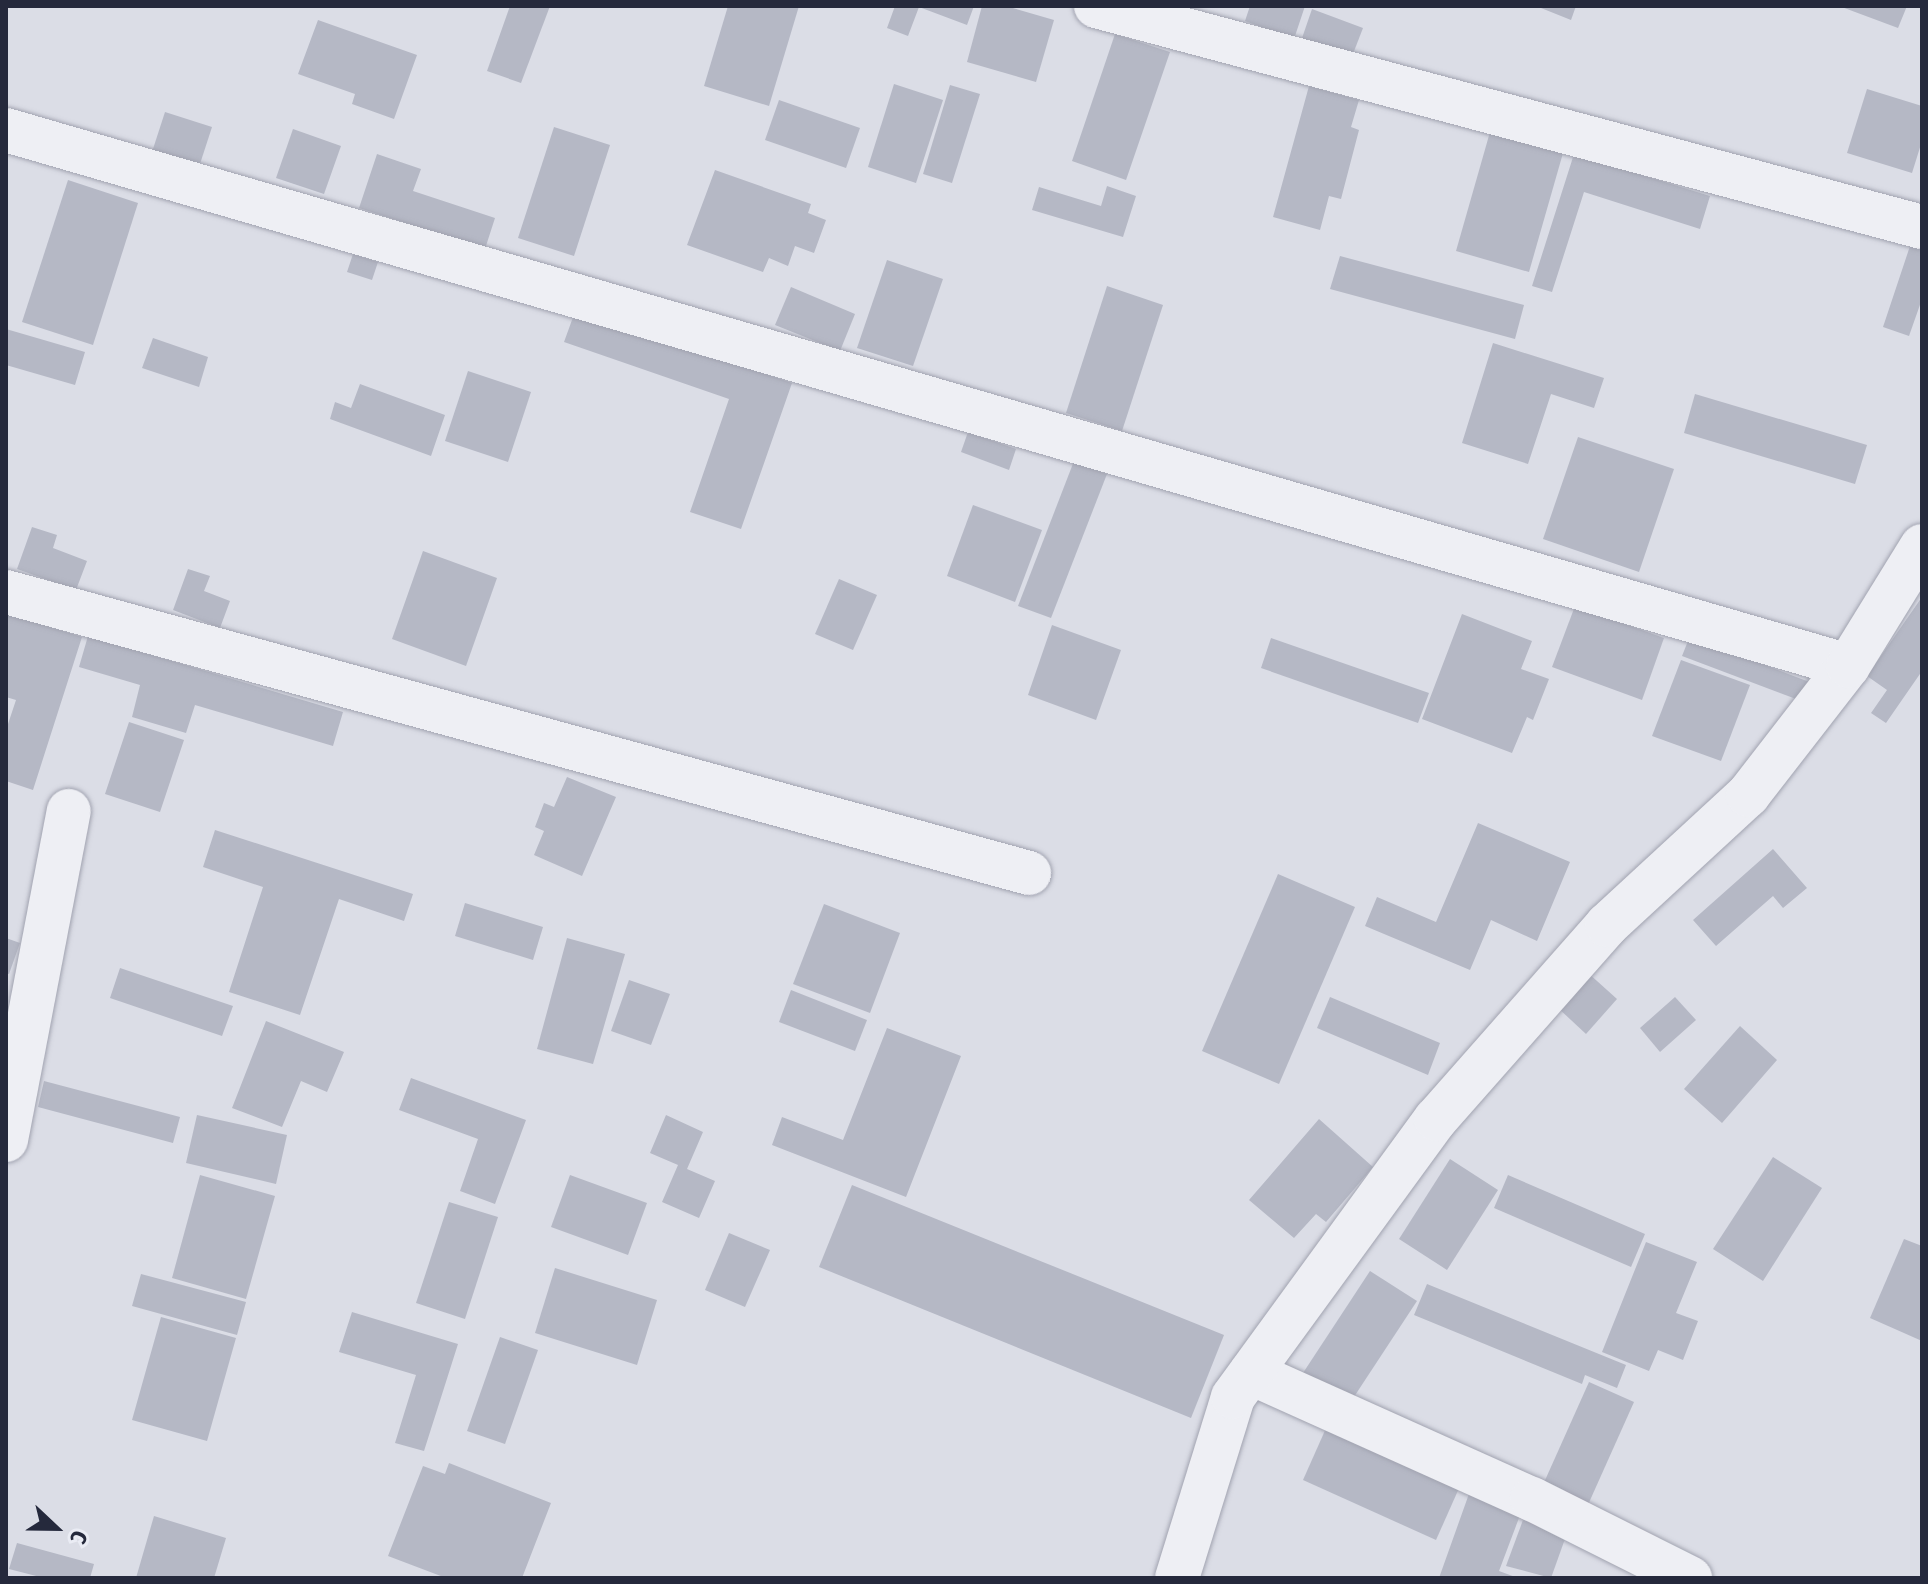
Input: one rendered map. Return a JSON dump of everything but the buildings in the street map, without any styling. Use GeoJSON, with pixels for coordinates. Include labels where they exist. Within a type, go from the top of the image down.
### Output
{"type":"FeatureCollection","features":[{"type":"Feature","properties":{"kind":"lane"},"geometry":{"type":"LineString","coordinates":[[1096,6],[1922,227]]}},
{"type":"Feature","properties":{"kind":"lane"},"geometry":{"type":"LineString","coordinates":[[6,130],[1848,666]]}},
{"type":"Feature","properties":{"kind":"lane"},"geometry":{"type":"LineString","coordinates":[[1177,1578],[1233,1397],[1436,1119],[1607,925],[1748,795],[1848,666],[1922,546]]}},
{"type":"Feature","properties":{"kind":"lane"},"geometry":{"type":"LineString","coordinates":[[6,592],[1029,873]]}},
{"type":"Feature","properties":{"kind":"lane"},"geometry":{"type":"LineString","coordinates":[[6,1140],[69,811]]}},
{"type":"Feature","properties":{"kind":"lane"},"geometry":{"type":"LineString","coordinates":[[1251,1373],[1532,1499],[1690,1578]]}}]}
